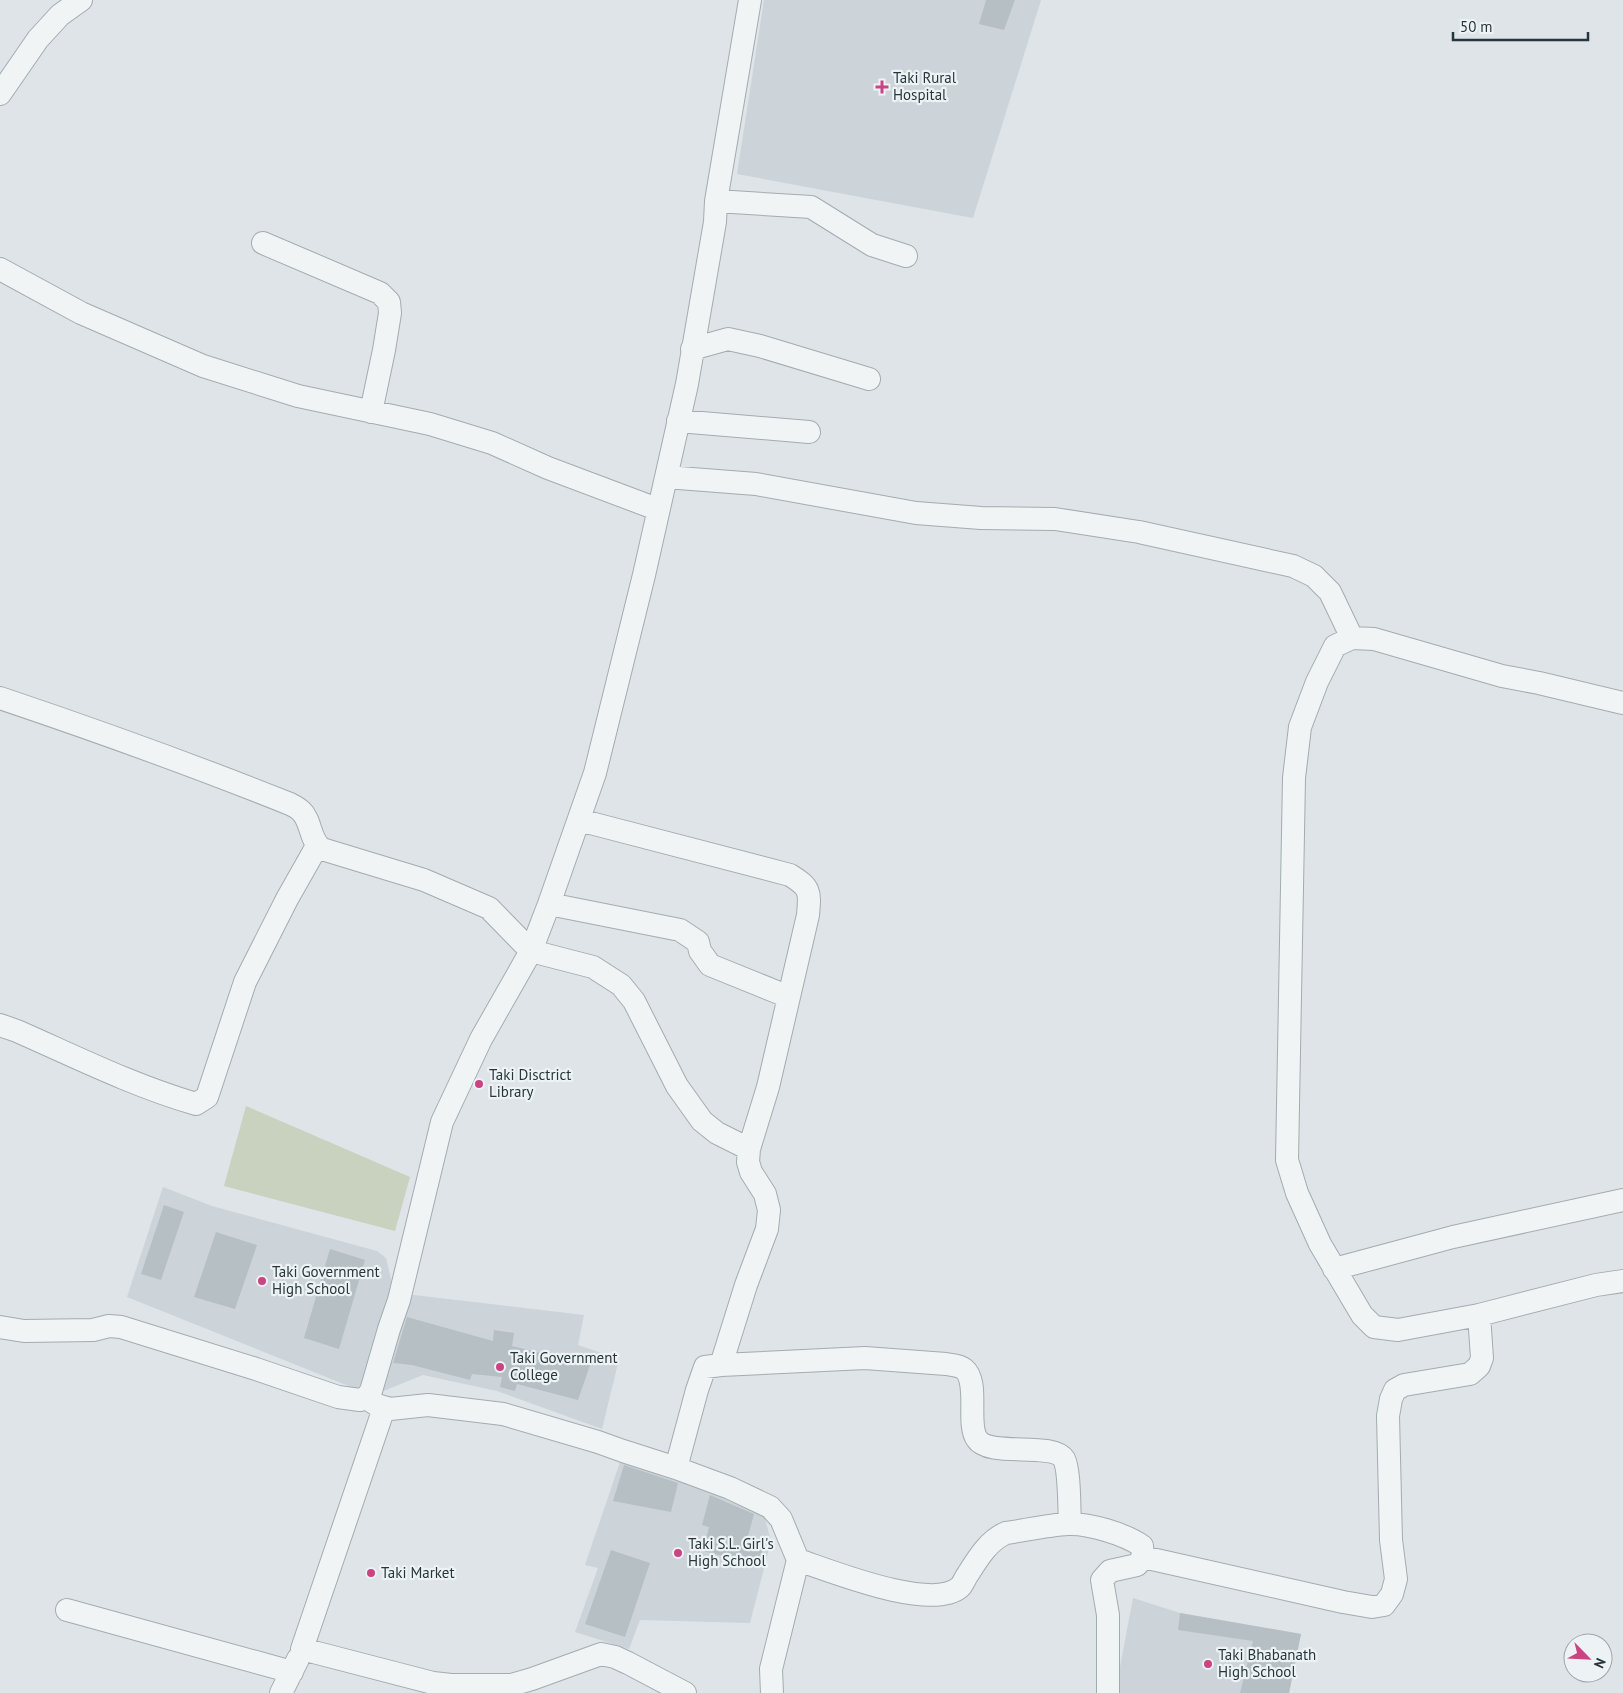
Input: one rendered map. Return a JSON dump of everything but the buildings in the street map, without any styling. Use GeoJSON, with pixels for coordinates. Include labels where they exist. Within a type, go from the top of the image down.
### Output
{"type":"FeatureCollection","features":[{"type":"Feature","properties":{"kind":"street"},"geometry":{"type":"LineString","coordinates":[[0,94],[38,39],[60,15],[81,0]]}},
{"type":"Feature","properties":{"kind":"street"},"geometry":{"type":"LineString","coordinates":[[281,1693],[302,1649],[375,1403],[371,1391],[399,1300],[442,1122],[480,1039],[531,951],[595,773],[644,575],[657,509],[678,421],[714,222],[750,0]]}},
{"type":"Feature","properties":{"kind":"street"},"geometry":{"type":"LineString","coordinates":[[716,202],[811,207],[872,245],[906,256]]}},
{"type":"Feature","properties":{"kind":"street"},"geometry":{"type":"LineString","coordinates":[[263,243],[386,297],[389,302],[390,313],[370,412]]}},
{"type":"Feature","properties":{"kind":"street"},"geometry":{"type":"LineString","coordinates":[[0,269],[81,313],[203,366],[298,396],[430,424],[492,443],[548,468],[657,509]]}},
{"type":"Feature","properties":{"kind":"street"},"geometry":{"type":"LineString","coordinates":[[692,349],[728,339],[760,346],[869,378]]}},
{"type":"Feature","properties":{"kind":"street"},"geometry":{"type":"LineString","coordinates":[[678,421],[809,432]]}},
{"type":"Feature","properties":{"kind":"street"},"geometry":{"type":"LineString","coordinates":[[666,477],[756,484],[916,513],[981,518],[1055,519],[1138,532],[1293,566],[1314,576],[1330,592],[1352,638]]}},
{"type":"Feature","properties":{"kind":"street"},"geometry":{"type":"LineString","coordinates":[[1623,703],[1502,676],[1374,639],[1352,638],[1335,646],[1317,682],[1300,727],[1294,778],[1287,1160],[1297,1193],[1334,1269],[1362,1315],[1374,1327],[1398,1330],[1479,1315],[1596,1285],[1623,1281]]}},
{"type":"Feature","properties":{"kind":"street"},"geometry":{"type":"LineString","coordinates":[[0,698],[201,768],[290,804],[305,816],[317,846],[322,849],[424,880],[489,908],[531,951],[593,966],[621,985],[634,1001],[677,1086],[702,1121],[717,1133],[749,1149]]}},
{"type":"Feature","properties":{"kind":"street"},"geometry":{"type":"LineString","coordinates":[[579,820],[790,875],[803,883],[810,895],[808,915],[768,1087],[749,1149],[748,1162],[751,1172],[765,1194],[769,1210],[767,1229],[746,1285],[721,1365]]}},
{"type":"Feature","properties":{"kind":"street"},"geometry":{"type":"LineString","coordinates":[[0,1025],[175,1098],[196,1104],[208,1097],[245,982],[287,899],[317,846]]}},
{"type":"Feature","properties":{"kind":"street"},"geometry":{"type":"LineString","coordinates":[[549,904],[680,930],[698,942],[700,951],[710,965],[789,997]]}},
{"type":"Feature","properties":{"kind":"street"},"geometry":{"type":"LineString","coordinates":[[1334,1269],[1453,1237],[1623,1200]]}},
{"type":"Feature","properties":{"kind":"street"},"geometry":{"type":"LineString","coordinates":[[1143,1557],[1343,1602],[1372,1607],[1384,1605],[1392,1594],[1396,1580],[1391,1540],[1388,1416],[1391,1399],[1395,1390],[1404,1385],[1470,1374],[1479,1366],[1482,1358],[1479,1315]]}},
{"type":"Feature","properties":{"kind":"street"},"geometry":{"type":"LineString","coordinates":[[0,1327],[24,1331],[93,1330],[109,1326],[121,1327],[338,1397],[375,1403],[390,1409],[428,1405],[503,1414],[598,1442],[730,1488],[770,1507],[781,1519],[798,1560],[771,1669],[772,1693]]}},
{"type":"Feature","properties":{"kind":"street"},"geometry":{"type":"LineString","coordinates":[[676,1468],[702,1373],[706,1367],[865,1358],[946,1364],[965,1369],[969,1376],[972,1389],[973,1423],[976,1439],[983,1445],[1045,1451],[1057,1453],[1063,1458],[1067,1468],[1070,1524]]}},
{"type":"Feature","properties":{"kind":"street"},"geometry":{"type":"LineString","coordinates":[[798,1560],[885,1589],[934,1595],[948,1594],[961,1586],[988,1546],[997,1536],[1006,1533],[1070,1524],[1103,1529],[1133,1540],[1142,1546],[1143,1557],[1137,1564],[1110,1571],[1102,1580],[1108,1615],[1108,1693]]}},
{"type":"Feature","properties":{"kind":"street"},"geometry":{"type":"LineString","coordinates":[[67,1610],[292,1672]]}},
{"type":"Feature","properties":{"kind":"street"},"geometry":{"type":"LineString","coordinates":[[302,1649],[433,1683],[478,1689],[532,1679],[601,1654],[615,1657],[628,1663],[685,1693]]}},
{"type":"Feature","properties":{"kind":"shaded area","name":"Taki Rural Hospital"},"geometry":{"type":"Polygon","coordinates":[[[764,0],[1041,0],[973,218],[737,174],[764,0]]]}},
{"type":"Feature","properties":{"kind":"shaded area","name":"Taki Government High School"},"geometry":{"type":"Polygon","coordinates":[[[163,1187],[212,1206],[377,1251],[386,1258],[394,1292],[366,1393],[127,1297],[163,1187]]]}},
{"type":"Feature","properties":{"kind":"shaded area","name":"Taki Government College"},"geometry":{"type":"Polygon","coordinates":[[[405,1294],[584,1315],[578,1345],[619,1359],[602,1429],[497,1391],[423,1375],[376,1394],[405,1294]]]}},
{"type":"Feature","properties":{"kind":"shaded area","name":"Taki S.L. Girl's High School"},"geometry":{"type":"Polygon","coordinates":[[[622,1456],[762,1507],[771,1541],[750,1623],[640,1620],[629,1649],[575,1632],[598,1568],[585,1565],[622,1456]]]}},
{"type":"Feature","properties":{"kind":"shaded area","name":"Taki Bhabanath High School"},"geometry":{"type":"Polygon","coordinates":[[[1133,1598],[1180,1613],[1301,1634],[1289,1693],[1115,1693],[1133,1598]]]}},
{"type":"Feature","properties":{"kind":"green space"},"geometry":{"type":"Polygon","coordinates":[[[246,1106],[410,1177],[395,1231],[224,1186],[246,1106]]]}},
{"type":"Feature","properties":{"kind":"place","name":"Taki Rural Hospital"},"geometry":{"type":"Point","coordinates":[882,87]}},
{"type":"Feature","properties":{"kind":"place","name":"Taki Disctrict Library"},"geometry":{"type":"Point","coordinates":[479,1084]}},
{"type":"Feature","properties":{"kind":"place","name":"Taki Government High School"},"geometry":{"type":"Point","coordinates":[262,1281]}},
{"type":"Feature","properties":{"kind":"place","name":"Taki Government College"},"geometry":{"type":"Point","coordinates":[500,1367]}},
{"type":"Feature","properties":{"kind":"place","name":"Taki S.L. Girl's High School"},"geometry":{"type":"Point","coordinates":[678,1553]}},
{"type":"Feature","properties":{"kind":"place","name":"Taki Market"},"geometry":{"type":"Point","coordinates":[371,1573]}},
{"type":"Feature","properties":{"kind":"place","name":"Taki Bhabanath High School"},"geometry":{"type":"Point","coordinates":[1208,1664]}}]}
